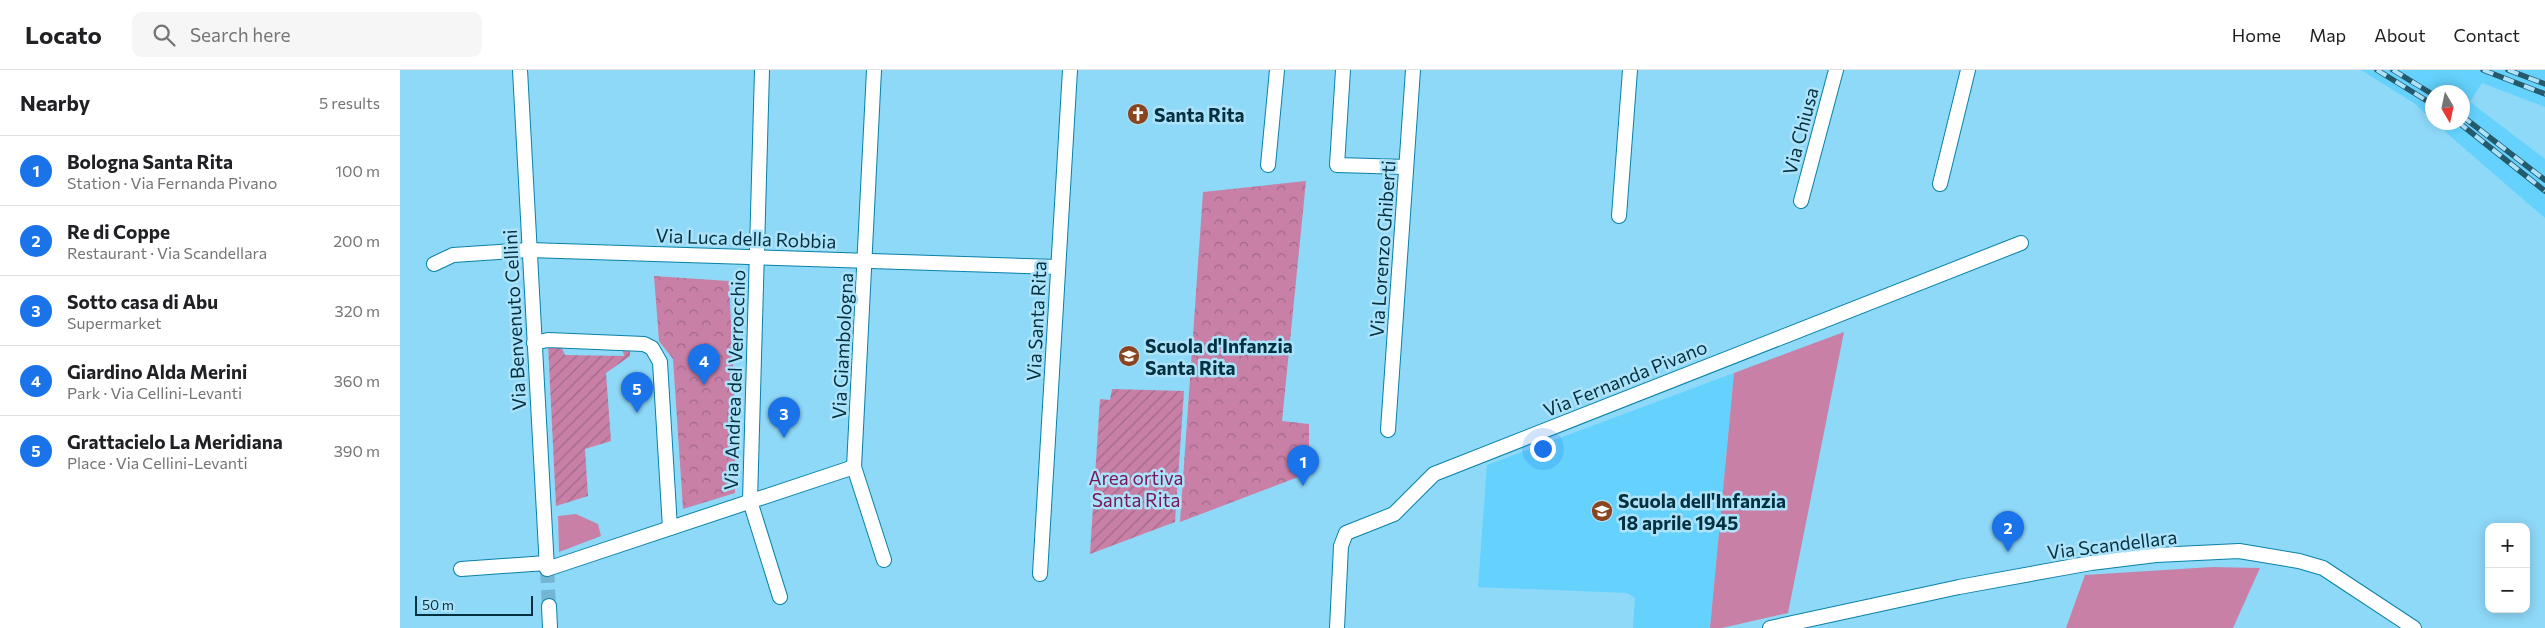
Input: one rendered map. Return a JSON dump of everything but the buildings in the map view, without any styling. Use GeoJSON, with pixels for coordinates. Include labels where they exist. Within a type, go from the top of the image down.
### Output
{"type":"FeatureCollection","features":[{"type":"Feature","properties":{"kind":"street","name":"Via Benvenuto Cellini"},"geometry":{"type":"LineString","coordinates":[[520,70],[547,566]]}},
{"type":"Feature","properties":{"kind":"street","name":"Via Andrea del Verrocchio"},"geometry":{"type":"LineString","coordinates":[[762,70],[750,501],[780,596]]}},
{"type":"Feature","properties":{"kind":"street","name":"Via Giambologna"},"geometry":{"type":"LineString","coordinates":[[874,70],[854,467],[884,560]]}},
{"type":"Feature","properties":{"kind":"street","name":"Via Santa Rita"},"geometry":{"type":"LineString","coordinates":[[1040,574],[1070,70]]}},
{"type":"Feature","properties":{"kind":"street"},"geometry":{"type":"LineString","coordinates":[[1268,165],[1277,70]]}},
{"type":"Feature","properties":{"kind":"street"},"geometry":{"type":"LineString","coordinates":[[1343,70],[1337,165],[1406,167]]}},
{"type":"Feature","properties":{"kind":"street","name":"Via Lorenzo Ghiberti"},"geometry":{"type":"LineString","coordinates":[[1388,430],[1413,70]]}},
{"type":"Feature","properties":{"kind":"street"},"geometry":{"type":"LineString","coordinates":[[1619,216],[1630,70]]}},
{"type":"Feature","properties":{"kind":"street","name":"Via Chiusa"},"geometry":{"type":"LineString","coordinates":[[1801,201],[1836,70]]}},
{"type":"Feature","properties":{"kind":"street"},"geometry":{"type":"LineString","coordinates":[[1940,184],[1968,70]]}},
{"type":"Feature","properties":{"kind":"street","name":"Via Fernanda Pivano"},"geometry":{"type":"LineString","coordinates":[[1337,628],[1341,546],[1346,533],[1394,514],[1434,474],[2021,243]]}},
{"type":"Feature","properties":{"kind":"street","name":"Via Luca della Robbia"},"geometry":{"type":"LineString","coordinates":[[434,264],[453,255],[529,250],[1058,267]]}},
{"type":"Feature","properties":{"kind":"street"},"geometry":{"type":"LineString","coordinates":[[534,343],[548,340],[644,344],[652,348],[660,362],[670,528]]}},
{"type":"Feature","properties":{"kind":"street"},"geometry":{"type":"LineString","coordinates":[[461,569],[547,566],[670,528],[854,467]]}},
{"type":"Feature","properties":{"kind":"street","name":"Via Scandellara"},"geometry":{"type":"LineString","coordinates":[[1770,628],[1959,587],[2091,563],[2156,555],[2239,551],[2299,561],[2323,568],[2414,628]]}},
{"type":"Feature","properties":{"kind":"street"},"geometry":{"type":"LineString","coordinates":[[549,606],[550,628]]}},
{"type":"Feature","properties":{"kind":"shaded area"},"geometry":{"type":"Polygon","coordinates":[[[2361,70],[2545,70],[2545,107],[2482,83],[2470,102],[2470,85],[2425,85],[2425,113],[2414,103],[2361,70]]]}},
{"type":"Feature","properties":{"kind":"shaded area"},"geometry":{"type":"Polygon","coordinates":[[[2470,102],[2545,159],[2545,218],[2443,130],[2470,130],[2470,102]]]}},
{"type":"Feature","properties":{"kind":"shaded area","name":"Scuola dell'Infanzia 18 aprile 1945"},"geometry":{"type":"Polygon","coordinates":[[[1734,373],[1710,628],[1633,628],[1635,598],[1627,593],[1478,587],[1487,465],[1734,373]]]}},
{"type":"Feature","properties":{"kind":"green space"},"geometry":{"type":"Polygon","coordinates":[[[1306,181],[1282,421],[1309,424],[1309,473],[1180,522],[1203,192],[1306,181]]]}},
{"type":"Feature","properties":{"kind":"green space"},"geometry":{"type":"Polygon","coordinates":[[[654,276],[729,281],[735,411],[735,493],[683,509],[673,359],[659,341],[654,276]]]}},
{"type":"Feature","properties":{"kind":"green space"},"geometry":{"type":"Polygon","coordinates":[[[1844,332],[1788,613],[1722,628],[1710,628],[1734,373],[1844,332]]]}},
{"type":"Feature","properties":{"kind":"green space"},"geometry":{"type":"Polygon","coordinates":[[[548,344],[560,344],[565,355],[624,356],[622,346],[630,347],[630,356],[606,373],[611,441],[585,449],[588,496],[556,506],[548,344]]]}},
{"type":"Feature","properties":{"kind":"green space","name":"Area ortiva Santa Rita"},"geometry":{"type":"Polygon","coordinates":[[[1112,389],[1184,391],[1175,522],[1090,554],[1100,399],[1110,400],[1112,389]]]}},
{"type":"Feature","properties":{"kind":"green space"},"geometry":{"type":"Polygon","coordinates":[[[576,514],[598,524],[601,536],[559,552],[558,516],[576,514]]]}},
{"type":"Feature","properties":{"kind":"green space"},"geometry":{"type":"Polygon","coordinates":[[[2212,567],[2260,568],[2233,628],[2066,628],[2085,575],[2212,567]]]}},
{"type":"Feature","properties":{"kind":"tunnel"},"geometry":{"type":"LineString","coordinates":[[547,569],[549,606]]}},
{"type":"Feature","properties":{"kind":"railway"},"geometry":{"type":"LineString","coordinates":[[2377,70],[2425,100]]}},
{"type":"Feature","properties":{"kind":"railway"},"geometry":{"type":"LineString","coordinates":[[2393,70],[2425,90]]}},
{"type":"Feature","properties":{"kind":"railway"},"geometry":{"type":"LineString","coordinates":[[2483,70],[2545,94]]}},
{"type":"Feature","properties":{"kind":"railway"},"geometry":{"type":"LineString","coordinates":[[2508,70],[2545,84]]}},
{"type":"Feature","properties":{"kind":"railway"},"geometry":{"type":"LineString","coordinates":[[2470,122],[2545,180]]}},
{"type":"Feature","properties":{"kind":"railway"},"geometry":{"type":"LineString","coordinates":[[2468,130],[2545,191]]}},
{"type":"Feature","properties":{"kind":"place","name":"Santa Rita"},"geometry":{"type":"Point","coordinates":[1138,114]}},
{"type":"Feature","properties":{"kind":"place","name":"Scuola d'Infanzia Santa Rita"},"geometry":{"type":"Point","coordinates":[1129,356]}},
{"type":"Feature","properties":{"kind":"place","name":"Giardino Alda Merini"},"geometry":{"type":"Point","coordinates":[704,385]}},
{"type":"Feature","properties":{"kind":"place","name":"Grattacielo La Meridiana"},"geometry":{"type":"Point","coordinates":[637,413]}},
{"type":"Feature","properties":{"kind":"place","name":"Sotto casa di Abu"},"geometry":{"type":"Point","coordinates":[784,438]}},
{"type":"Feature","properties":{"kind":"place","name":"Bologna Santa Rita"},"geometry":{"type":"Point","coordinates":[1303,486]}},
{"type":"Feature","properties":{"kind":"place","name":"Scuola dell'Infanzia 18 aprile 1945"},"geometry":{"type":"Point","coordinates":[1602,511]}},
{"type":"Feature","properties":{"kind":"place","name":"Re di Coppe"},"geometry":{"type":"Point","coordinates":[2008,552]}}]}
